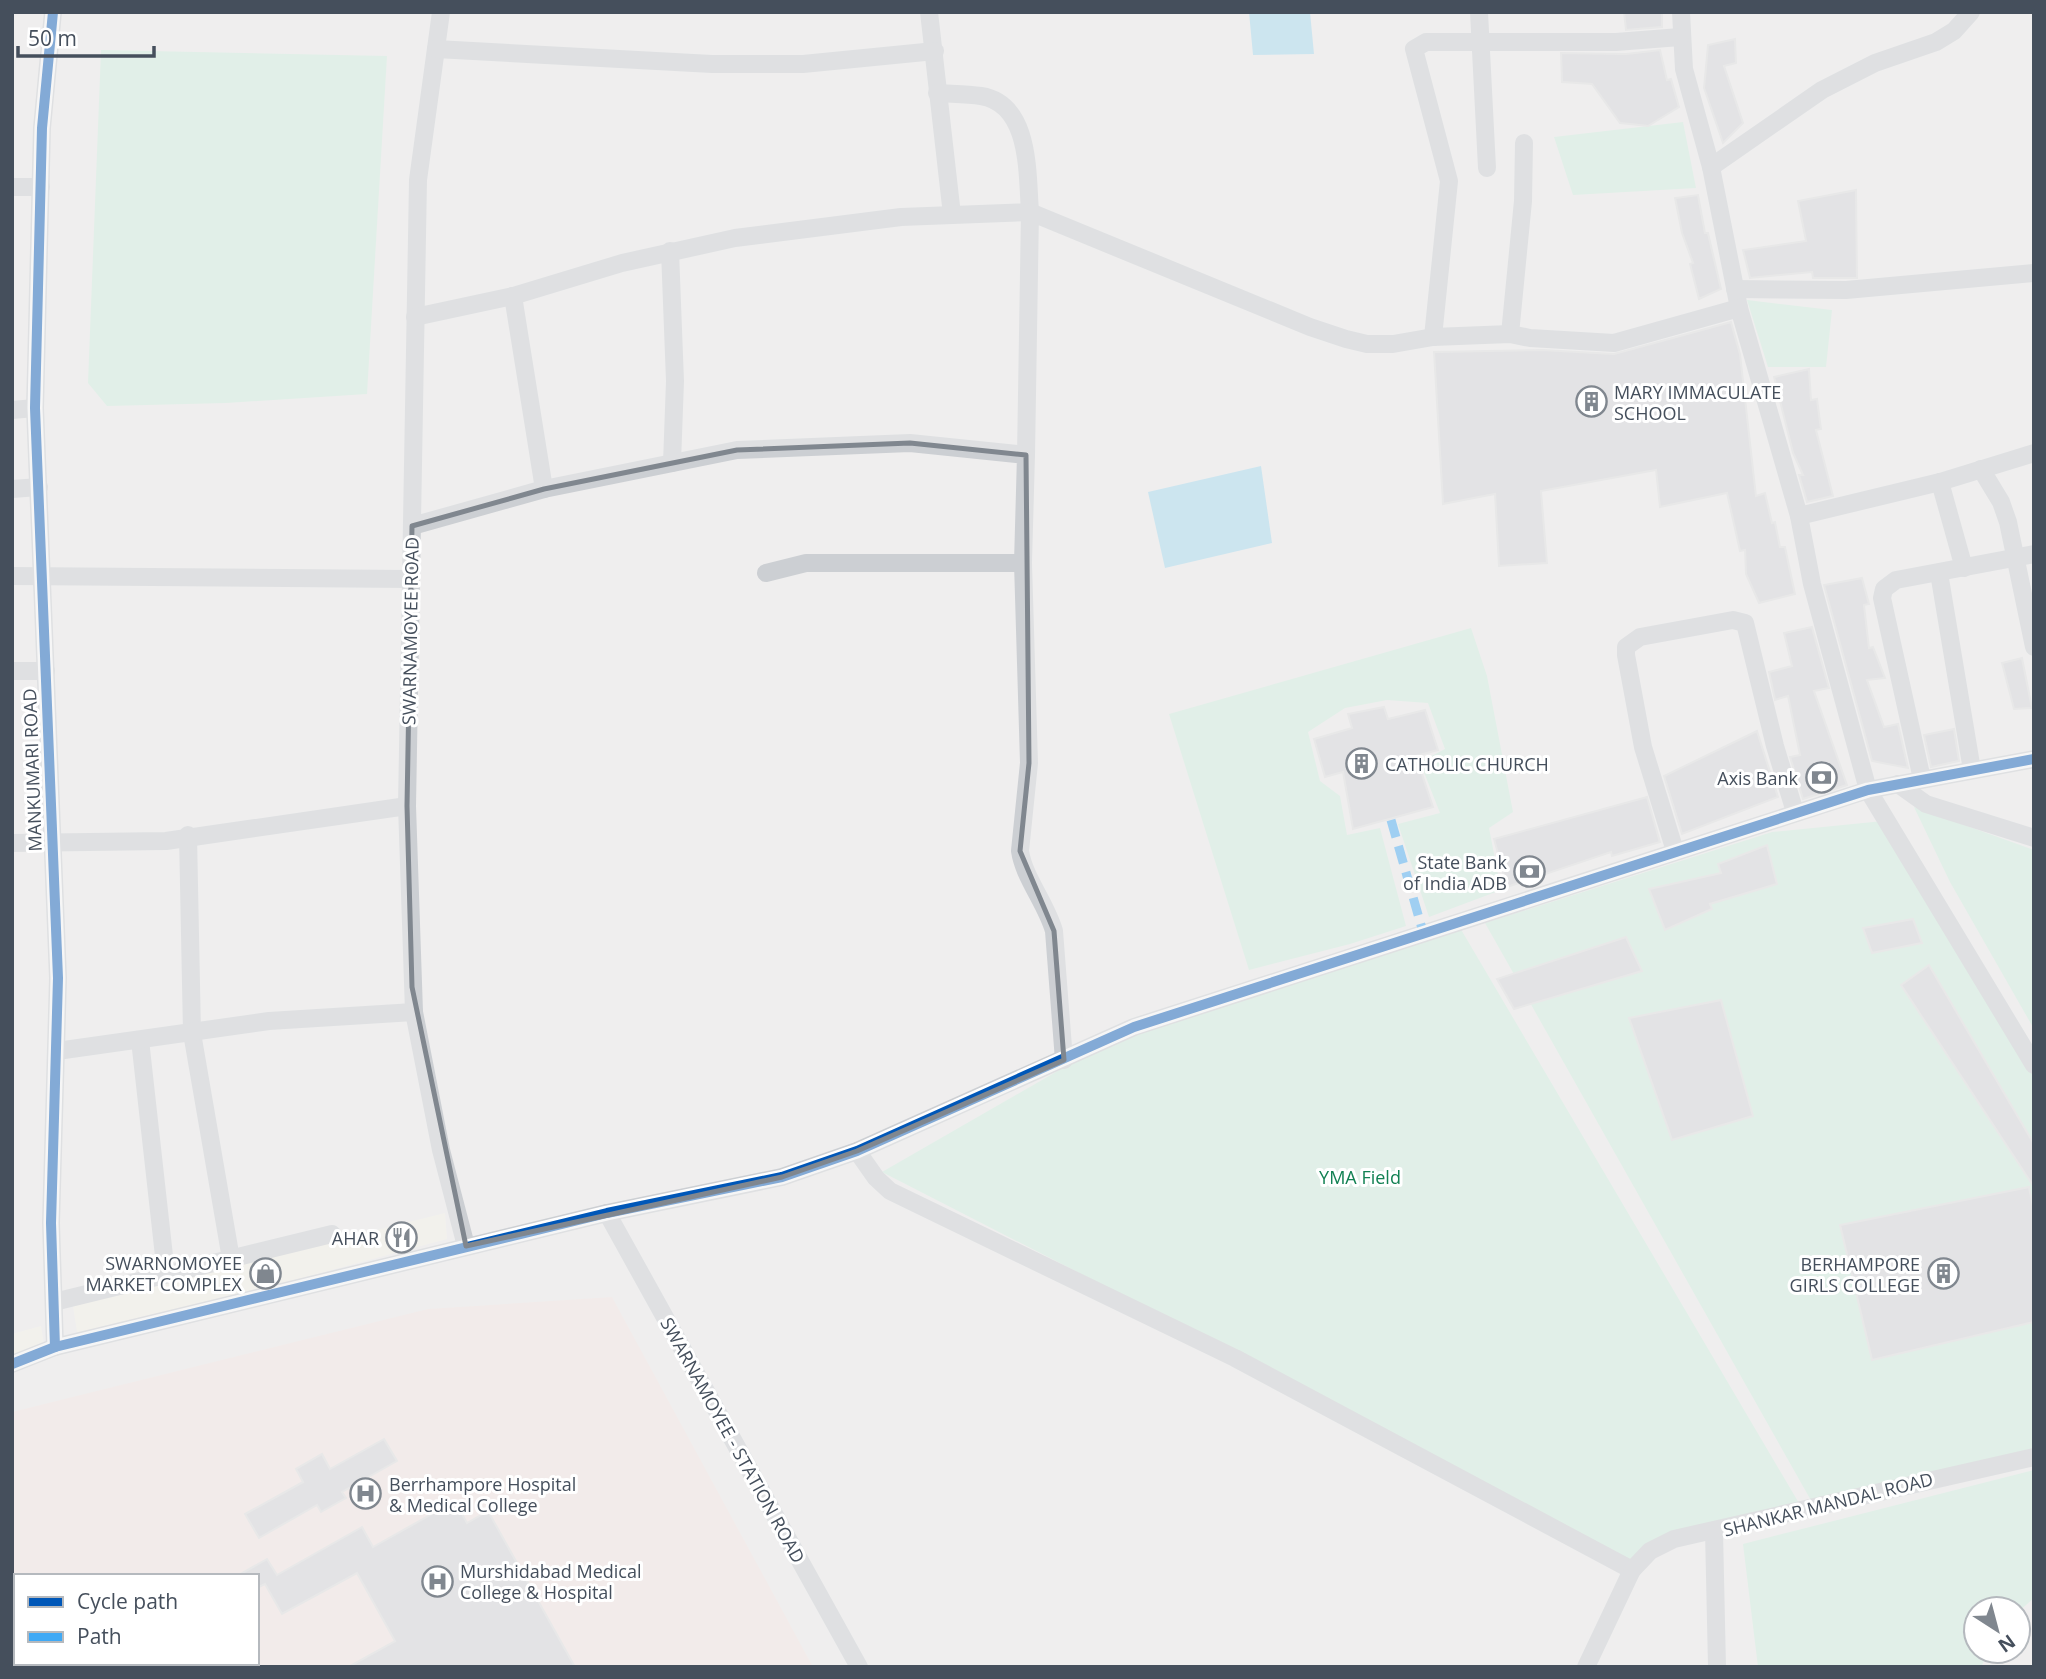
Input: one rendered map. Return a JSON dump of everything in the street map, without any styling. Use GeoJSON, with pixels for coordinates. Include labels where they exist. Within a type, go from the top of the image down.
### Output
{"type":"FeatureCollection","features":[{"type":"Feature","properties":{"kind":"street","name":"MANKUMARI ROAD"},"geometry":{"type":"LineString","coordinates":[[52,12],[42,128],[35,408],[58,978],[51,1223],[55,1348]]}},
{"type":"Feature","properties":{"kind":"street","name":"SWARNAMOYEE ROAD"},"geometry":{"type":"LineString","coordinates":[[441,12],[418,180],[407,806],[414,1012],[442,1150],[466,1246]]}},
{"type":"Feature","properties":{"kind":"street"},"geometry":{"type":"LineString","coordinates":[[929,12],[952,215]]}},
{"type":"Feature","properties":{"kind":"street"},"geometry":{"type":"LineString","coordinates":[[1479,12],[1478,43],[1487,168]]}},
{"type":"Feature","properties":{"kind":"street"},"geometry":{"type":"LineString","coordinates":[[1681,12],[1680,37],[1685,69],[1711,167],[1739,308],[1799,516],[1812,584],[1868,790],[2034,1065]]}},
{"type":"Feature","properties":{"kind":"street"},"geometry":{"type":"LineString","coordinates":[[1711,167],[1822,90],[1875,63],[1936,43],[1954,31],[1971,12]]}},
{"type":"Feature","properties":{"kind":"street"},"geometry":{"type":"LineString","coordinates":[[1433,337],[1450,181],[1414,49],[1426,42],[1616,42],[1680,37]]}},
{"type":"Feature","properties":{"kind":"street"},"geometry":{"type":"LineString","coordinates":[[436,49],[712,64],[803,64],[935,51]]}},
{"type":"Feature","properties":{"kind":"street"},"geometry":{"type":"LineString","coordinates":[[937,93],[982,96],[1010,113],[1018,126],[1024,149],[1030,212],[1023,562],[1030,763],[1020,851],[1022,864],[1049,913],[1054,931],[1064,1060]]}},
{"type":"Feature","properties":{"kind":"street"},"geometry":{"type":"LineString","coordinates":[[1510,334],[1523,201],[1524,143]]}},
{"type":"Feature","properties":{"kind":"street"},"geometry":{"type":"LineString","coordinates":[[12,187],[41,187]]}},
{"type":"Feature","properties":{"kind":"street"},"geometry":{"type":"LineString","coordinates":[[415,317],[513,296],[670,251],[735,238],[901,217],[1030,212],[1346,339],[1367,344],[1393,344],[1433,337],[1510,334],[1531,338],[1614,343],[1739,308]]}},
{"type":"Feature","properties":{"kind":"street"},"geometry":{"type":"LineString","coordinates":[[670,251],[676,381],[672,463]]}},
{"type":"Feature","properties":{"kind":"street"},"geometry":{"type":"LineString","coordinates":[[1735,289],[1846,289],[2034,273]]}},
{"type":"Feature","properties":{"kind":"street"},"geometry":{"type":"LineString","coordinates":[[513,296],[544,489]]}},
{"type":"Feature","properties":{"kind":"street"},"geometry":{"type":"LineString","coordinates":[[12,410],[35,408]]}},
{"type":"Feature","properties":{"kind":"street"},"geometry":{"type":"LineString","coordinates":[[412,526],[544,489],[737,450],[788,445],[910,443],[1026,455]]}},
{"type":"Feature","properties":{"kind":"street"},"geometry":{"type":"LineString","coordinates":[[1799,516],[1940,482],[2034,453]]}},
{"type":"Feature","properties":{"kind":"street"},"geometry":{"type":"LineString","coordinates":[[1980,469],[2001,502],[2025,556],[2034,647]]}},
{"type":"Feature","properties":{"kind":"street"},"geometry":{"type":"LineString","coordinates":[[1940,482],[1964,568]]}},
{"type":"Feature","properties":{"kind":"street"},"geometry":{"type":"LineString","coordinates":[[12,489],[39,487]]}},
{"type":"Feature","properties":{"kind":"street"},"geometry":{"type":"LineString","coordinates":[[1922,779],[1882,598],[1890,582],[2025,556]]}},
{"type":"Feature","properties":{"kind":"street"},"geometry":{"type":"LineString","coordinates":[[766,573],[806,563],[1023,562]]}},
{"type":"Feature","properties":{"kind":"street"},"geometry":{"type":"LineString","coordinates":[[1939,573],[1972,770]]}},
{"type":"Feature","properties":{"kind":"street"},"geometry":{"type":"LineString","coordinates":[[12,576],[410,579]]}},
{"type":"Feature","properties":{"kind":"street"},"geometry":{"type":"LineString","coordinates":[[1675,851],[1643,747],[1626,654],[1626,647],[1640,638],[1732,620],[1745,623],[1774,746],[1796,813]]}},
{"type":"Feature","properties":{"kind":"street"},"geometry":{"type":"LineString","coordinates":[[12,671],[46,671]]}},
{"type":"Feature","properties":{"kind":"street"},"geometry":{"type":"LineString","coordinates":[[12,1364],[55,1348],[466,1246],[607,1213],[782,1177],[857,1151],[1134,1027],[1868,790],[2034,759]]}},
{"type":"Feature","properties":{"kind":"street"},"geometry":{"type":"LineString","coordinates":[[1898,784],[1926,804],[2034,838]]}},
{"type":"Feature","properties":{"kind":"street"},"geometry":{"type":"LineString","coordinates":[[12,843],[166,841],[188,835],[407,806]]}},
{"type":"Feature","properties":{"kind":"street"},"geometry":{"type":"LineString","coordinates":[[188,835],[192,1033],[231,1259]]}},
{"type":"Feature","properties":{"kind":"street"},"geometry":{"type":"LineString","coordinates":[[57,1051],[270,1021],[414,1012]]}},
{"type":"Feature","properties":{"kind":"street"},"geometry":{"type":"LineString","coordinates":[[140,1040],[166,1274]]}},
{"type":"Feature","properties":{"kind":"street"},"geometry":{"type":"LineString","coordinates":[[857,1151],[876,1178],[890,1191],[1235,1358],[1632,1570],[1586,1667]]}},
{"type":"Feature","properties":{"kind":"street","name":"SWARNAMOYEE - STATION ROAD"},"geometry":{"type":"LineString","coordinates":[[607,1213],[859,1667]]}},
{"type":"Feature","properties":{"kind":"street"},"geometry":{"type":"LineString","coordinates":[[54,1302],[332,1234]]}},
{"type":"Feature","properties":{"kind":"street","name":"SHANKAR MANDAL ROAD"},"geometry":{"type":"LineString","coordinates":[[1632,1570],[1641,1559],[1661,1545],[2034,1457]]}},
{"type":"Feature","properties":{"kind":"street"},"geometry":{"type":"LineString","coordinates":[[1714,1531],[1717,1667]]}},
{"type":"Feature","properties":{"kind":"highlighted area"},"geometry":{"type":"Polygon","coordinates":[[[910,443],[1026,455],[1029,763],[1020,851],[1054,931],[1064,1060],[857,1151],[782,1177],[466,1246],[412,987],[407,806],[412,526],[544,489],[737,450],[910,443]]]}},
{"type":"Feature","properties":{"kind":"shaded area","name":"SWARNOMOYEE MARKET COMPLEX"},"geometry":{"type":"Polygon","coordinates":[[[445,1213],[447,1239],[78,1338],[73,1306],[445,1213]]]}},
{"type":"Feature","properties":{"kind":"shaded area","name":"Berrhampore Hospital & Medical College"},"geometry":{"type":"Polygon","coordinates":[[[612,1297],[813,1667],[12,1667],[12,1412],[428,1309],[612,1297]]]}},
{"type":"Feature","properties":{"kind":"shaded area"},"geometry":{"type":"Polygon","coordinates":[[[41,1326],[46,1358],[12,1369],[12,1334],[41,1326]]]}},
{"type":"Feature","properties":{"kind":"green space"},"geometry":{"type":"Polygon","coordinates":[[[101,50],[387,56],[367,394],[226,403],[107,406],[88,383],[101,50]]]}},
{"type":"Feature","properties":{"kind":"green space"},"geometry":{"type":"Polygon","coordinates":[[[1683,122],[1696,188],[1573,195],[1554,137],[1683,122]]]}},
{"type":"Feature","properties":{"kind":"green space"},"geometry":{"type":"Polygon","coordinates":[[[1747,300],[1832,310],[1826,367],[1768,367],[1747,300]]]}},
{"type":"Feature","properties":{"kind":"green space"},"geometry":{"type":"Polygon","coordinates":[[[1471,628],[1487,676],[1513,812],[1489,828],[1501,890],[1429,917],[1398,824],[1440,813],[1420,762],[1445,749],[1428,703],[1387,700],[1345,708],[1308,732],[1320,781],[1340,796],[1347,835],[1380,828],[1406,926],[1350,944],[1249,970],[1169,714],[1471,628]]]}},
{"type":"Feature","properties":{"kind":"green space"},"geometry":{"type":"Polygon","coordinates":[[[1914,807],[2034,850],[2034,1029],[1950,882],[1914,807]]]}},
{"type":"Feature","properties":{"kind":"green space"},"geometry":{"type":"Polygon","coordinates":[[[1893,820],[2034,1062],[2034,1448],[1813,1504],[1485,923],[1772,832],[1893,820]]]}},
{"type":"Feature","properties":{"kind":"green space","name":"YMA Field"},"geometry":{"type":"Polygon","coordinates":[[[1456,921],[1803,1510],[1674,1539],[1632,1570],[1091,1279],[882,1172],[1134,1027],[1456,921]]]}},
{"type":"Feature","properties":{"kind":"green space"},"geometry":{"type":"Polygon","coordinates":[[[2034,1470],[2034,1598],[2032,1600],[2032,1595],[1962,1595],[1962,1665],[1982,1665],[1981,1667],[1758,1667],[1743,1544],[2034,1470]]]}},
{"type":"Feature","properties":{"kind":"water"},"geometry":{"type":"Polygon","coordinates":[[[1249,12],[1310,12],[1314,54],[1253,55],[1249,12]]]}},
{"type":"Feature","properties":{"kind":"water"},"geometry":{"type":"Polygon","coordinates":[[[1261,466],[1272,543],[1165,568],[1148,492],[1261,466]]]}},
{"type":"Feature","properties":{"kind":"building"},"geometry":{"type":"Polygon","coordinates":[[[1624,12],[1662,12],[1662,27],[1626,30],[1624,12]]]}},
{"type":"Feature","properties":{"kind":"building"},"geometry":{"type":"Polygon","coordinates":[[[1735,39],[1736,63],[1724,66],[1743,123],[1723,143],[1704,88],[1708,45],[1735,39]]]}},
{"type":"Feature","properties":{"kind":"building"},"geometry":{"type":"Polygon","coordinates":[[[1660,50],[1667,80],[1671,79],[1679,107],[1648,126],[1620,123],[1592,84],[1562,82],[1561,53],[1626,54],[1660,50]]]}},
{"type":"Feature","properties":{"kind":"building"},"geometry":{"type":"Polygon","coordinates":[[[1856,190],[1857,278],[1813,278],[1812,272],[1750,278],[1743,250],[1806,241],[1798,201],[1856,190]]]}},
{"type":"Feature","properties":{"kind":"building"},"geometry":{"type":"Polygon","coordinates":[[[1698,195],[1705,233],[1708,233],[1721,289],[1699,299],[1690,264],[1693,263],[1682,233],[1675,198],[1698,195]]]}},
{"type":"Feature","properties":{"kind":"building","name":"MARY IMMACULATE SCHOOL"},"geometry":{"type":"Polygon","coordinates":[[[1731,322],[1740,354],[1756,496],[1765,493],[1780,547],[1785,547],[1795,594],[1759,603],[1746,574],[1745,550],[1740,551],[1727,493],[1660,507],[1656,470],[1541,491],[1547,563],[1499,566],[1495,494],[1443,504],[1434,352],[1543,350],[1614,354],[1731,322]]]}},
{"type":"Feature","properties":{"kind":"building"},"geometry":{"type":"Polygon","coordinates":[[[1809,369],[1811,400],[1817,399],[1821,429],[1816,430],[1833,496],[1807,502],[1799,475],[1803,475],[1793,453],[1774,377],[1809,369]]]}},
{"type":"Feature","properties":{"kind":"building"},"geometry":{"type":"Polygon","coordinates":[[[1862,578],[1869,604],[1864,605],[1869,648],[1873,647],[1885,678],[1867,680],[1884,727],[1898,724],[1908,768],[1872,761],[1824,585],[1862,578]]]}},
{"type":"Feature","properties":{"kind":"building"},"geometry":{"type":"Polygon","coordinates":[[[1812,627],[1829,688],[1814,691],[1847,785],[1803,799],[1790,757],[1800,755],[1788,696],[1775,700],[1769,672],[1792,666],[1784,633],[1812,627]]]}},
{"type":"Feature","properties":{"kind":"building"},"geometry":{"type":"Polygon","coordinates":[[[2022,658],[2032,708],[2014,709],[2002,663],[2022,658]]]}},
{"type":"Feature","properties":{"kind":"building","name":"CATHOLIC CHURCH"},"geometry":{"type":"Polygon","coordinates":[[[1384,707],[1388,719],[1425,710],[1438,750],[1416,756],[1433,807],[1353,829],[1343,772],[1325,777],[1314,739],[1352,728],[1348,714],[1384,707]]]}},
{"type":"Feature","properties":{"kind":"building"},"geometry":{"type":"Polygon","coordinates":[[[1954,729],[1959,761],[1931,767],[1924,735],[1954,729]]]}},
{"type":"Feature","properties":{"kind":"building"},"geometry":{"type":"Polygon","coordinates":[[[1757,731],[1778,797],[1682,834],[1664,776],[1757,731]]]}},
{"type":"Feature","properties":{"kind":"building"},"geometry":{"type":"Polygon","coordinates":[[[1647,797],[1660,842],[1612,856],[1611,852],[1507,887],[1494,839],[1647,797]]]}},
{"type":"Feature","properties":{"kind":"building"},"geometry":{"type":"Polygon","coordinates":[[[1767,845],[1777,884],[1710,904],[1712,909],[1665,930],[1649,889],[1721,873],[1718,864],[1767,845]]]}},
{"type":"Feature","properties":{"kind":"building"},"geometry":{"type":"Polygon","coordinates":[[[1913,919],[1922,943],[1872,953],[1863,928],[1913,919]]]}},
{"type":"Feature","properties":{"kind":"building"},"geometry":{"type":"Polygon","coordinates":[[[1626,937],[1642,971],[1514,1009],[1497,979],[1626,937]]]}},
{"type":"Feature","properties":{"kind":"building"},"geometry":{"type":"Polygon","coordinates":[[[1929,965],[2034,1144],[2034,1187],[1901,985],[1929,965]]]}},
{"type":"Feature","properties":{"kind":"building"},"geometry":{"type":"Polygon","coordinates":[[[1721,1000],[1753,1116],[1672,1140],[1629,1018],[1721,1000]]]}},
{"type":"Feature","properties":{"kind":"building","name":"BERHAMPORE GIRLS COLLEGE"},"geometry":{"type":"Polygon","coordinates":[[[2029,1187],[2034,1211],[2034,1322],[1872,1360],[1840,1225],[2029,1187]]]}},
{"type":"Feature","properties":{"kind":"building"},"geometry":{"type":"Polygon","coordinates":[[[384,1439],[397,1461],[342,1492],[346,1498],[321,1512],[317,1505],[259,1538],[245,1514],[303,1482],[296,1469],[322,1454],[330,1469],[384,1439]]]}},
{"type":"Feature","properties":{"kind":"building"},"geometry":{"type":"Polygon","coordinates":[[[455,1501],[467,1523],[488,1511],[575,1667],[348,1667],[395,1641],[357,1573],[282,1614],[265,1584],[259,1587],[259,1574],[241,1574],[267,1559],[277,1575],[362,1527],[373,1547],[455,1501]]]}},
{"type":"Feature","properties":{"kind":"marked path"},"geometry":{"type":"LineString","coordinates":[[1391,820],[1423,932]]}},
{"type":"Feature","properties":{"kind":"cycle path"},"geometry":{"type":"LineString","coordinates":[[53,12],[42,128],[35,408],[58,978],[51,1223],[55,1347]]}},
{"type":"Feature","properties":{"kind":"cycle path"},"geometry":{"type":"LineString","coordinates":[[12,1364],[55,1347],[607,1213],[782,1177],[857,1151],[1134,1027],[1868,790],[2034,759]]}},
{"type":"Feature","properties":{"kind":"place","name":"MARY IMMACULATE SCHOOL"},"geometry":{"type":"Point","coordinates":[1591,402]}},
{"type":"Feature","properties":{"kind":"place","name":"CATHOLIC CHURCH"},"geometry":{"type":"Point","coordinates":[1362,764]}},
{"type":"Feature","properties":{"kind":"place","name":"Axis Bank"},"geometry":{"type":"Point","coordinates":[1821,778]}},
{"type":"Feature","properties":{"kind":"place","name":"State Bank of India ADB"},"geometry":{"type":"Point","coordinates":[1530,872]}},
{"type":"Feature","properties":{"kind":"place","name":"AHAR"},"geometry":{"type":"Point","coordinates":[402,1238]}},
{"type":"Feature","properties":{"kind":"place","name":"SWARNOMOYEE MARKET COMPLEX"},"geometry":{"type":"Point","coordinates":[265,1273]}},
{"type":"Feature","properties":{"kind":"place","name":"BERHAMPORE GIRLS COLLEGE"},"geometry":{"type":"Point","coordinates":[1943,1274]}},
{"type":"Feature","properties":{"kind":"place","name":"Berrhampore Hospital & Medical College"},"geometry":{"type":"Point","coordinates":[366,1494]}},
{"type":"Feature","properties":{"kind":"place","name":"Murshidabad Medical College & Hospital"},"geometry":{"type":"Point","coordinates":[437,1581]}}]}
